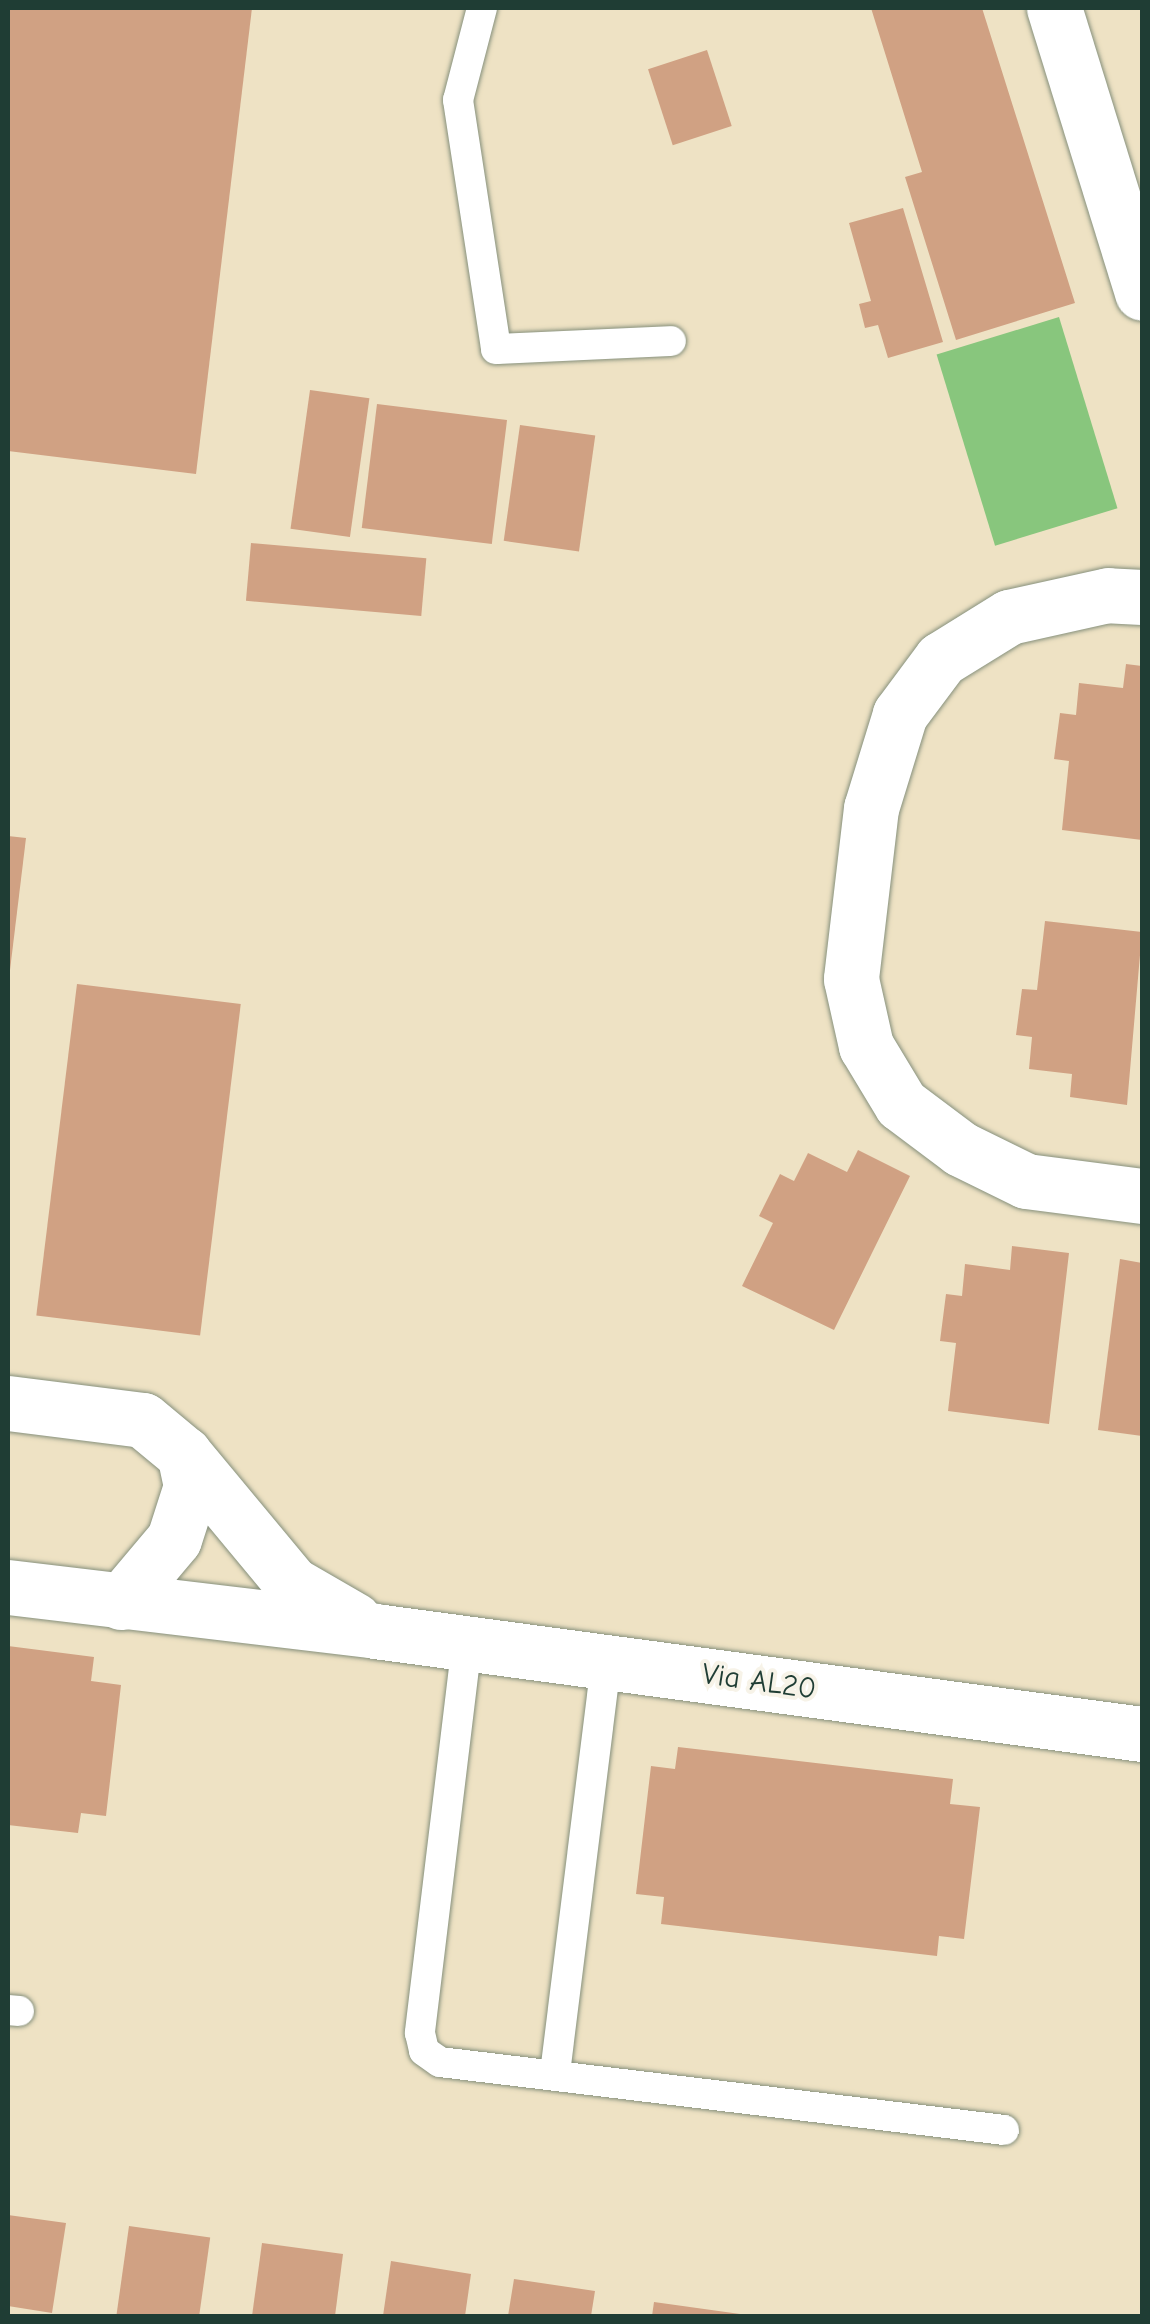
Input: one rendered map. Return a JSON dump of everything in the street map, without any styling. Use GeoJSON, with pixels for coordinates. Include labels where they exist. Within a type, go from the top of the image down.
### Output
{"type":"FeatureCollection","features":[{"type":"Feature","properties":{"kind":"street"},"geometry":{"type":"LineString","coordinates":[[1054,8],[1142,293]]}},
{"type":"Feature","properties":{"kind":"street"},"geometry":{"type":"LineString","coordinates":[[1142,597],[1108,595],[1008,617],[941,659],[900,714],[870,808],[851,979],[866,1046],[901,1104],[961,1149],[1026,1181],[1142,1196]]}},
{"type":"Feature","properties":{"kind":"street"},"geometry":{"type":"LineString","coordinates":[[8,1404],[164,1437],[191,1486],[174,1539],[121,1602]]}},
{"type":"Feature","properties":{"kind":"street","name":"Via AL20"},"geometry":{"type":"LineString","coordinates":[[164,1437],[292,1584],[314,1601],[375,1630]]}},
{"type":"Feature","properties":{"kind":"street","name":"Via AL20"},"geometry":{"type":"LineString","coordinates":[[8,1587],[375,1630],[1142,1734]]}},
{"type":"Feature","properties":{"kind":"lane"},"geometry":{"type":"LineString","coordinates":[[482,8],[458,100],[496,349],[670,341]]}},
{"type":"Feature","properties":{"kind":"lane"},"geometry":{"type":"LineString","coordinates":[[467,1643],[420,2033],[424,2051],[440,2062],[1004,2130]]}},
{"type":"Feature","properties":{"kind":"lane"},"geometry":{"type":"LineString","coordinates":[[555,2073],[606,1662]]}},
{"type":"Feature","properties":{"kind":"green space"},"geometry":{"type":"Polygon","coordinates":[[[1059,317],[1117,508],[995,546],[937,354],[1059,317]]]}},
{"type":"Feature","properties":{"kind":"building"},"geometry":{"type":"Polygon","coordinates":[[[8,8],[252,8],[196,474],[8,451],[8,8]]]}},
{"type":"Feature","properties":{"kind":"building"},"geometry":{"type":"Polygon","coordinates":[[[871,8],[982,8],[1075,303],[956,340],[905,177],[922,172],[871,8]]]}},
{"type":"Feature","properties":{"kind":"building"},"geometry":{"type":"Polygon","coordinates":[[[707,50],[732,126],[673,145],[648,69],[707,50]]]}},
{"type":"Feature","properties":{"kind":"building"},"geometry":{"type":"Polygon","coordinates":[[[903,208],[943,342],[888,358],[878,325],[865,328],[859,304],[871,301],[849,223],[903,208]]]}},
{"type":"Feature","properties":{"kind":"building"},"geometry":{"type":"Polygon","coordinates":[[[310,390],[369,398],[350,537],[291,529],[310,390]]]}},
{"type":"Feature","properties":{"kind":"building"},"geometry":{"type":"Polygon","coordinates":[[[377,404],[507,420],[492,544],[362,528],[377,404]]]}},
{"type":"Feature","properties":{"kind":"building"},"geometry":{"type":"Polygon","coordinates":[[[520,425],[595,436],[579,551],[504,541],[520,425]]]}},
{"type":"Feature","properties":{"kind":"building"},"geometry":{"type":"Polygon","coordinates":[[[251,543],[426,558],[421,616],[246,601],[251,543]]]}},
{"type":"Feature","properties":{"kind":"building"},"geometry":{"type":"Polygon","coordinates":[[[1126,664],[1142,666],[1142,840],[1062,830],[1069,761],[1054,759],[1060,713],[1076,715],[1079,683],[1123,688],[1126,664]]]}},
{"type":"Feature","properties":{"kind":"building"},"geometry":{"type":"Polygon","coordinates":[[[8,836],[26,838],[10,970],[8,970],[8,836]]]}},
{"type":"Feature","properties":{"kind":"building"},"geometry":{"type":"Polygon","coordinates":[[[1045,921],[1142,932],[1127,1105],[1070,1097],[1072,1074],[1029,1069],[1032,1037],[1016,1035],[1022,989],[1037,990],[1045,921]]]}},
{"type":"Feature","properties":{"kind":"building"},"geometry":{"type":"Polygon","coordinates":[[[77,984],[241,1004],[200,1336],[36,1316],[77,984]]]}},
{"type":"Feature","properties":{"kind":"building"},"geometry":{"type":"Polygon","coordinates":[[[858,1150],[910,1176],[834,1330],[742,1286],[773,1223],[759,1216],[780,1174],[794,1181],[808,1153],[847,1172],[858,1150]]]}},
{"type":"Feature","properties":{"kind":"building"},"geometry":{"type":"Polygon","coordinates":[[[1012,1246],[1069,1253],[1049,1424],[948,1411],[956,1343],[940,1341],[946,1294],[962,1296],[965,1264],[1010,1270],[1012,1246]]]}},
{"type":"Feature","properties":{"kind":"building"},"geometry":{"type":"Polygon","coordinates":[[[1120,1259],[1142,1263],[1142,1436],[1098,1430],[1120,1259]]]}},
{"type":"Feature","properties":{"kind":"building"},"geometry":{"type":"Polygon","coordinates":[[[8,1646],[94,1657],[91,1681],[121,1685],[106,1816],[81,1813],[78,1833],[8,1825],[8,1646]]]}},
{"type":"Feature","properties":{"kind":"building"},"geometry":{"type":"Polygon","coordinates":[[[678,1747],[953,1779],[950,1804],[980,1807],[964,1939],[939,1936],[937,1956],[661,1924],[664,1897],[636,1894],[651,1766],[675,1769],[678,1747]]]}},
{"type":"Feature","properties":{"kind":"building"},"geometry":{"type":"Polygon","coordinates":[[[8,2215],[66,2223],[52,2313],[8,2306],[8,2215]]]}},
{"type":"Feature","properties":{"kind":"building"},"geometry":{"type":"Polygon","coordinates":[[[129,2226],[210,2237],[199,2316],[116,2316],[129,2226]]]}},
{"type":"Feature","properties":{"kind":"building"},"geometry":{"type":"Polygon","coordinates":[[[262,2243],[343,2254],[335,2316],[252,2316],[262,2243]]]}},
{"type":"Feature","properties":{"kind":"building"},"geometry":{"type":"Polygon","coordinates":[[[391,2261],[471,2274],[465,2316],[383,2316],[391,2261]]]}},
{"type":"Feature","properties":{"kind":"building"},"geometry":{"type":"Polygon","coordinates":[[[514,2279],[595,2291],[591,2316],[508,2316],[514,2279]]]}},
{"type":"Feature","properties":{"kind":"building"},"geometry":{"type":"Polygon","coordinates":[[[654,2302],[740,2314],[740,2316],[652,2316],[654,2302]]]}}]}
